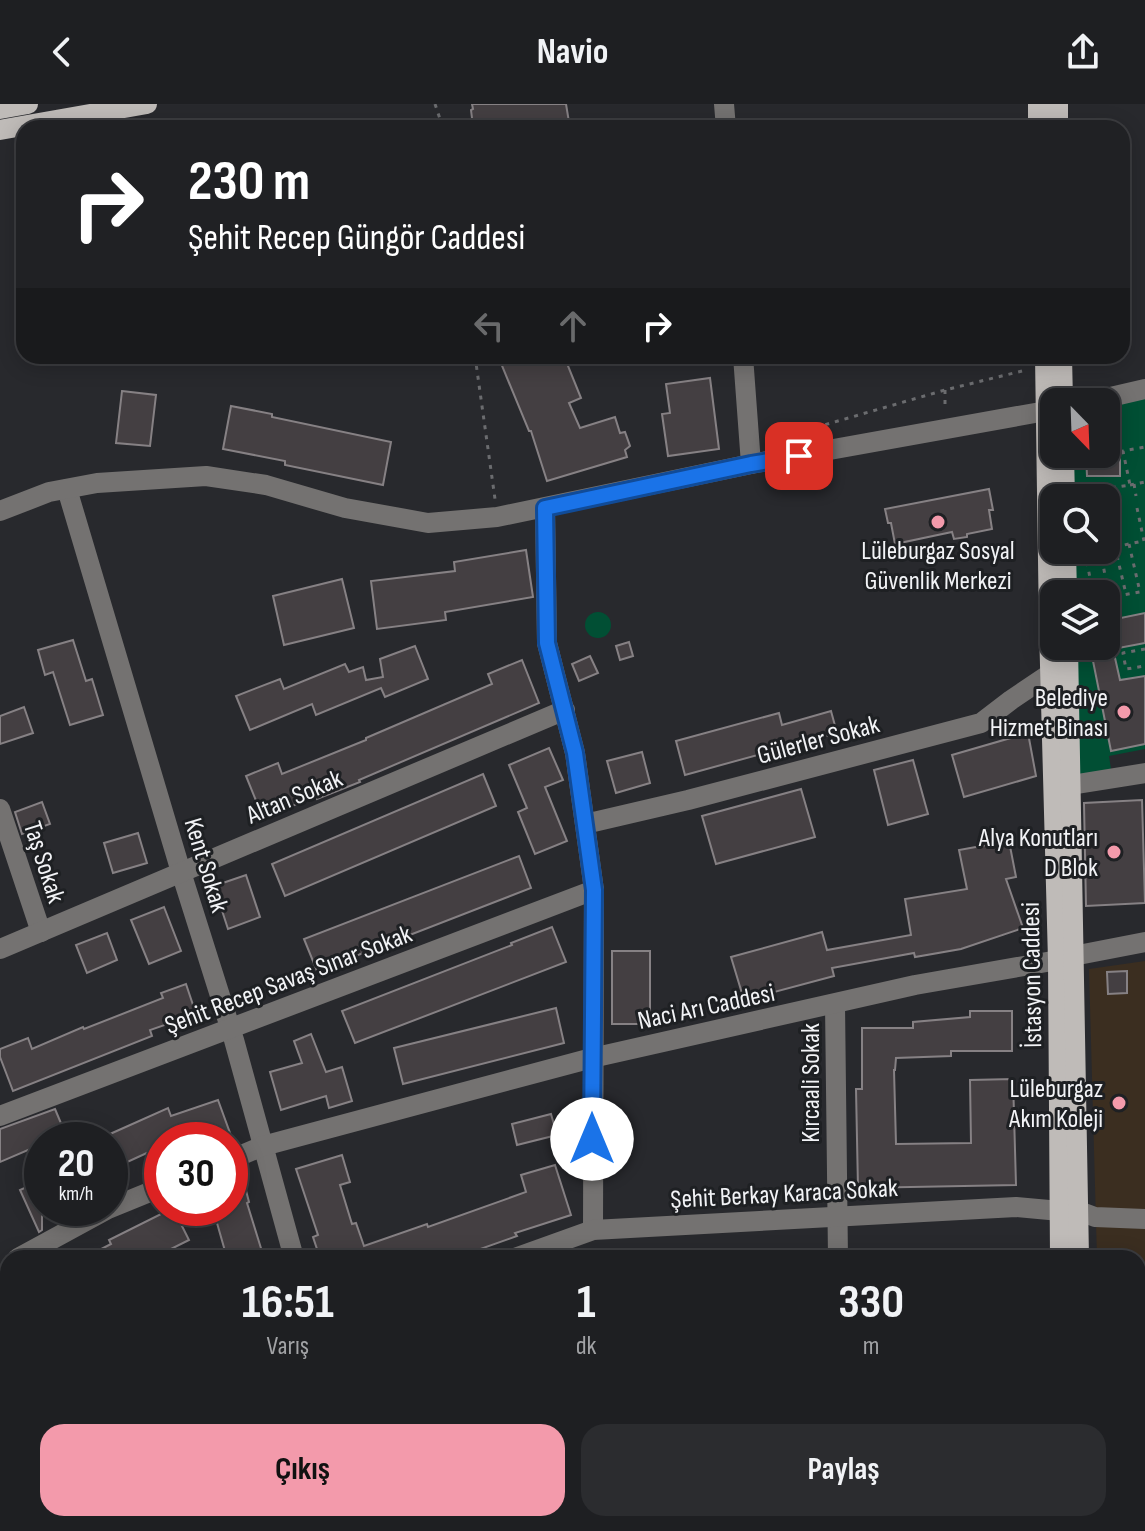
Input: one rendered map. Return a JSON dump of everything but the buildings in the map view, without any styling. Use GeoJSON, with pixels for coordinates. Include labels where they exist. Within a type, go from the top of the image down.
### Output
{"type":"FeatureCollection","features":[{"type":"Feature","properties":{"kind":"main road"},"geometry":{"type":"LineString","coordinates":[[56,120],[147,104]]}},
{"type":"Feature","properties":{"kind":"main road","name":"İstasyon Caddesi"},"geometry":{"type":"LineString","coordinates":[[1039,364],[1047,388]]}},
{"type":"Feature","properties":{"kind":"main road","name":"İstasyon Caddesi"},"geometry":{"type":"LineString","coordinates":[[1057,388],[1061,364]]}},
{"type":"Feature","properties":{"kind":"main road","name":"İstasyon Caddesi"},"geometry":{"type":"LineString","coordinates":[[1053,468],[1051,673],[1065,958],[1069,1211],[1077,1250]]}},
{"type":"Feature","properties":{"kind":"main road","name":"İstasyon Caddesi"},"geometry":{"type":"LineString","coordinates":[[1065,958],[1071,785],[1068,660]]}},
{"type":"Feature","properties":{"kind":"main road","name":"İstasyon Caddesi"},"geometry":{"type":"LineString","coordinates":[[1062,1250],[1069,1211]]}},
{"type":"Feature","properties":{"kind":"street"},"geometry":{"type":"LineString","coordinates":[[5,129],[12,107]]}},
{"type":"Feature","properties":{"kind":"street"},"geometry":{"type":"LineString","coordinates":[[744,364],[751,464]]}},
{"type":"Feature","properties":{"kind":"street"},"geometry":{"type":"LineString","coordinates":[[1120,395],[1145,389]]}},
{"type":"Feature","properties":{"kind":"street"},"geometry":{"type":"LineString","coordinates":[[0,511],[49,492],[97,483],[206,476],[266,485],[345,508],[428,523],[497,517],[1040,409]]}},
{"type":"Feature","properties":{"kind":"street","name":"Kent Sokak"},"geometry":{"type":"LineString","coordinates":[[67,489],[231,1029],[292,1250]]}},
{"type":"Feature","properties":{"kind":"street"},"geometry":{"type":"LineString","coordinates":[[545,508],[547,643],[575,753],[594,890],[593,1230]]}},
{"type":"Feature","properties":{"kind":"street","name":"Gülerler Sokak"},"geometry":{"type":"LineString","coordinates":[[585,824],[981,723],[1051,673]]}},
{"type":"Feature","properties":{"kind":"street","name":"Altan Sokak"},"geometry":{"type":"LineString","coordinates":[[0,949],[565,710]]}},
{"type":"Feature","properties":{"kind":"street"},"geometry":{"type":"LineString","coordinates":[[1071,785],[1145,773]]}},
{"type":"Feature","properties":{"kind":"street","name":"Taş Sokak"},"geometry":{"type":"LineString","coordinates":[[0,809],[41,932]]}},
{"type":"Feature","properties":{"kind":"street","name":"Şehit Recep Savaş Sınar Sokak"},"geometry":{"type":"LineString","coordinates":[[2,1109],[231,1029],[594,890]]}},
{"type":"Feature","properties":{"kind":"street","name":"Naci Arı Caddesi"},"geometry":{"type":"LineString","coordinates":[[248,1152],[592,1058],[915,985],[1145,942]]}},
{"type":"Feature","properties":{"kind":"street","name":"Kırcaali Sokak"},"geometry":{"type":"LineString","coordinates":[[835,1004],[838,1250]]}},
{"type":"Feature","properties":{"kind":"street"},"geometry":{"type":"LineString","coordinates":[[33,1250],[108,1209],[144,1194]]}},
{"type":"Feature","properties":{"kind":"street","name":"Şehit Berkay Karaca Sokak"},"geometry":{"type":"LineString","coordinates":[[537,1250],[593,1230],[1016,1207],[1069,1211],[1095,1217],[1145,1219]]}},
{"type":"Feature","properties":{"kind":"path"},"geometry":{"type":"LineString","coordinates":[[476,364],[497,517]]}},
{"type":"Feature","properties":{"kind":"path"},"geometry":{"type":"LineString","coordinates":[[782,441],[818,426],[1031,364]]}},
{"type":"Feature","properties":{"kind":"path"},"geometry":{"type":"LineString","coordinates":[[1136,496],[1123,451],[1145,447]]}},
{"type":"Feature","properties":{"kind":"path"},"geometry":{"type":"LineString","coordinates":[[1120,486],[1145,482]]}},
{"type":"Feature","properties":{"kind":"path"},"geometry":{"type":"LineString","coordinates":[[1120,546],[1144,541],[1137,508]]}},
{"type":"Feature","properties":{"kind":"path"},"geometry":{"type":"LineString","coordinates":[[1120,595],[1142,592],[1129,544]]}},
{"type":"Feature","properties":{"kind":"path"},"geometry":{"type":"LineString","coordinates":[[1119,564],[1126,594]]}},
{"type":"Feature","properties":{"kind":"path"},"geometry":{"type":"LineString","coordinates":[[1145,649],[1123,653],[1126,669],[1145,666]]}},
{"type":"Feature","properties":{"kind":"shaded area","name":"Lüleburgaz Akım Koleji"},"geometry":{"type":"Polygon","coordinates":[[[1145,961],[1145,1250],[1097,1250],[1089,969],[1145,961]]]}},
{"type":"Feature","properties":{"kind":"green space"},"geometry":{"type":"Polygon","coordinates":[[[1145,394],[1145,749],[1109,756],[1111,769],[1075,776],[1073,660],[1120,660],[1120,580],[1068,580],[1067,564],[1120,564],[1120,484],[1067,484],[1067,468],[1120,468],[1120,400],[1145,394]]]}},
{"type":"Feature","properties":{"kind":"green space"},"geometry":{"type":"Polygon","coordinates":[[[598,612],[607,616],[611,625],[607,634],[598,638],[589,634],[585,625],[589,616],[598,612]]]}},
{"type":"Feature","properties":{"kind":"place","name":"Lüleburgaz Sosyal Güvenlik Merkezi"},"geometry":{"type":"Point","coordinates":[938,522]}},
{"type":"Feature","properties":{"kind":"place","name":"Belediye Hizmet Binası"},"geometry":{"type":"Point","coordinates":[1124,712]}},
{"type":"Feature","properties":{"kind":"place","name":"Alya Konutları D Blok"},"geometry":{"type":"Point","coordinates":[1114,852]}},
{"type":"Feature","properties":{"kind":"place","name":"Lüleburgaz Akım Koleji"},"geometry":{"type":"Point","coordinates":[1119,1103]}},
{"type":"Feature","properties":{"kind":"route"},"geometry":{"type":"LineString","coordinates":[[592,1139],[594,890],[575,753],[547,643],[545,508],[799,456]]}}]}
